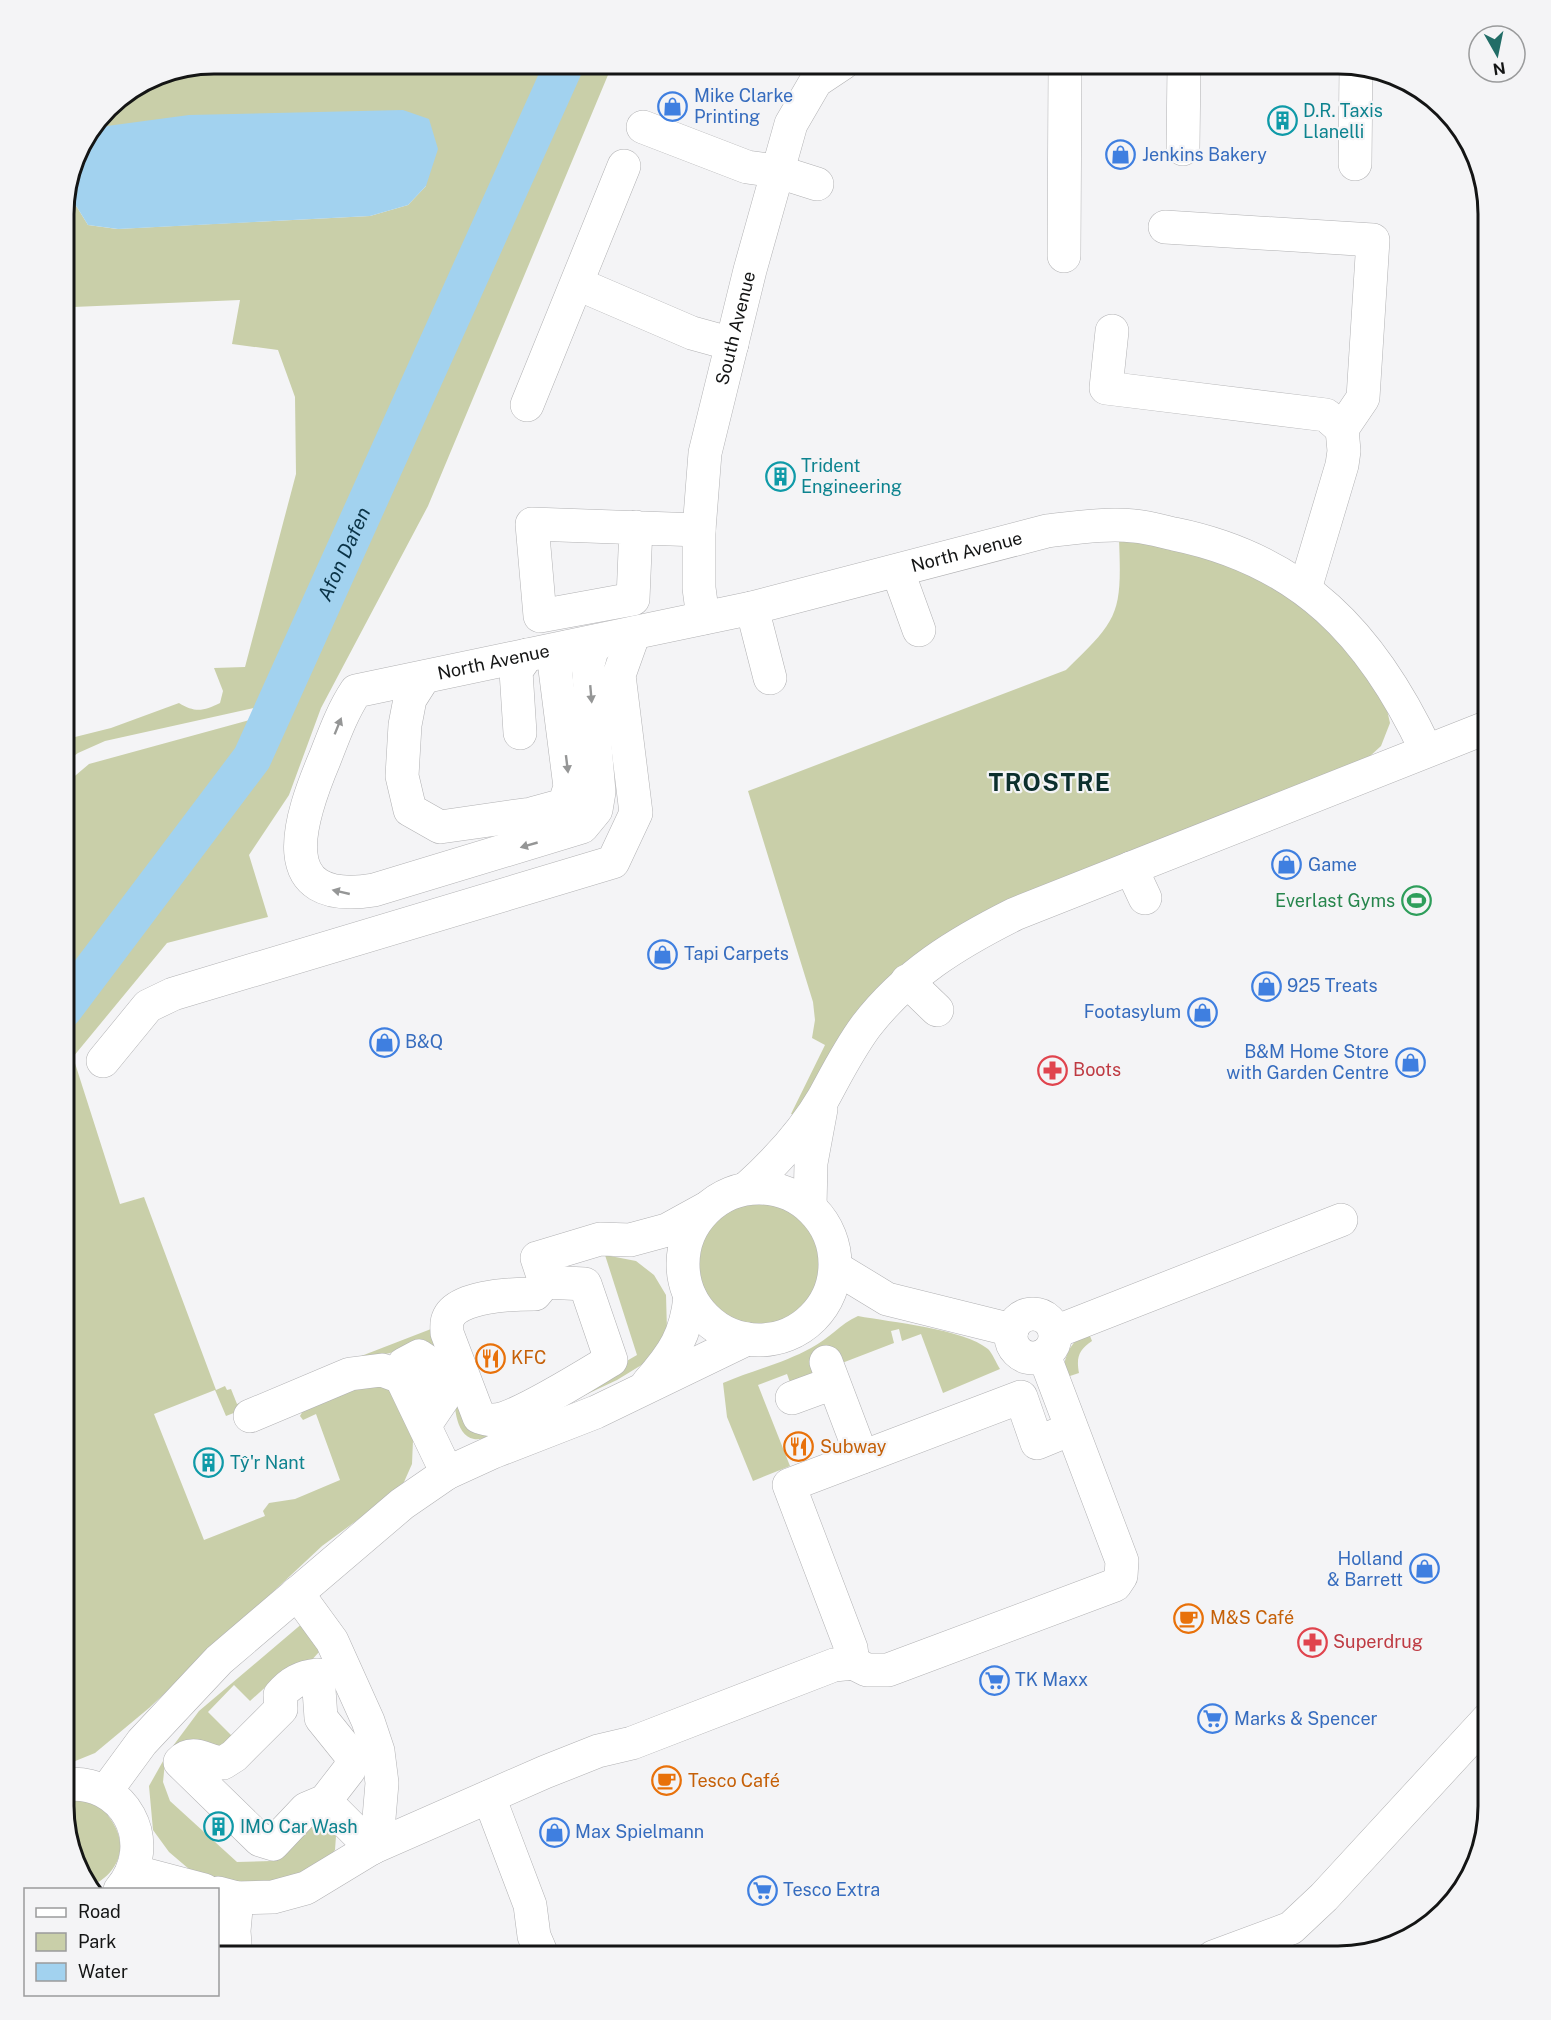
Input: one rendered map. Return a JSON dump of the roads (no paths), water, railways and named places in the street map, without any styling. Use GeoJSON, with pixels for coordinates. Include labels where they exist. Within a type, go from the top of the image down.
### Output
{"type":"FeatureCollection","features":[{"type":"Feature","properties":{"kind":"street","name":"South Avenue"},"geometry":{"type":"LineString","coordinates":[[703,618],[699,588],[699,530],[705,453],[776,171],[809,74]]}},
{"type":"Feature","properties":{"kind":"street"},"geometry":{"type":"LineString","coordinates":[[1064,256],[1065,74]]}},
{"type":"Feature","properties":{"kind":"street"},"geometry":{"type":"LineString","coordinates":[[1183,149],[1184,74]]}},
{"type":"Feature","properties":{"kind":"street"},"geometry":{"type":"LineString","coordinates":[[1355,164],[1356,75]]}},
{"type":"Feature","properties":{"kind":"street"},"geometry":{"type":"LineString","coordinates":[[643,127],[747,168],[776,171],[817,184]]}},
{"type":"Feature","properties":{"kind":"street"},"geometry":{"type":"LineString","coordinates":[[527,405],[624,166]]}},
{"type":"Feature","properties":{"kind":"street"},"geometry":{"type":"LineString","coordinates":[[1165,227],[1373,240],[1364,398],[1342,429],[1344,451],[1342,465],[1305,590]]}},
{"type":"Feature","properties":{"kind":"street"},"geometry":{"type":"LineString","coordinates":[[578,284],[692,333],[732,344]]}},
{"type":"Feature","properties":{"kind":"street"},"geometry":{"type":"LineString","coordinates":[[1112,331],[1106,387],[1326,415],[1342,429]]}},
{"type":"Feature","properties":{"kind":"street","name":"North Avenue"},"geometry":{"type":"LineString","coordinates":[[601,640],[592,650],[588,664],[599,792],[596,810],[582,827],[374,890],[350,894],[325,888],[307,875],[299,855],[300,827],[346,707],[356,691],[752,608],[898,572],[1047,531],[1091,526],[1134,526],[1209,541],[1263,562],[1305,590],[1350,628],[1383,669],[1426,750]]}},
{"type":"Feature","properties":{"kind":"street"},"geometry":{"type":"LineString","coordinates":[[636,528],[699,530]]}},
{"type":"Feature","properties":{"kind":"street"},"geometry":{"type":"LineString","coordinates":[[898,572],[919,630]]}},
{"type":"Feature","properties":{"kind":"street"},"geometry":{"type":"LineString","coordinates":[[752,608],[770,678]]}},
{"type":"Feature","properties":{"kind":"street"},"geometry":{"type":"LineString","coordinates":[[103,1061],[148,1006],[173,994],[613,862],[636,813],[619,675],[634,633]]}},
{"type":"Feature","properties":{"kind":"street"},"geometry":{"type":"LineString","coordinates":[[424,677],[410,699],[405,725],[402,776],[410,810],[440,827],[531,814],[564,805],[570,788],[555,669],[567,647]]}},
{"type":"Feature","properties":{"kind":"street"},"geometry":{"type":"LineString","coordinates":[[520,733],[516,671],[527,655]]}},
{"type":"Feature","properties":{"kind":"street"},"geometry":{"type":"LineString","coordinates":[[516,693],[558,694]]}},
{"type":"Feature","properties":{"kind":"street"},"geometry":{"type":"LineString","coordinates":[[747,1188],[783,1156],[823,1098],[842,1061],[866,1026],[907,981],[961,941],[1015,914],[1478,731]]}},
{"type":"Feature","properties":{"kind":"street"},"geometry":{"type":"LineString","coordinates":[[1131,868],[1145,898]]}},
{"type":"Feature","properties":{"kind":"street"},"geometry":{"type":"LineString","coordinates":[[907,981],[937,1010]]}},
{"type":"Feature","properties":{"kind":"street"},"geometry":{"type":"LineString","coordinates":[[810,1207],[811,1162],[823,1098]]}},
{"type":"Feature","properties":{"kind":"street"},"geometry":{"type":"LineString","coordinates":[[546,1282],[537,1258],[600,1239],[630,1240],[667,1230],[726,1195],[747,1188],[770,1188],[791,1194],[810,1207],[825,1224],[834,1245],[836,1268],[831,1290],[822,1308],[806,1324],[788,1335],[767,1340],[747,1339],[728,1333],[711,1323],[688,1288],[658,1254],[630,1240]]}},
{"type":"Feature","properties":{"kind":"street"},"geometry":{"type":"LineString","coordinates":[[641,1391],[671,1358],[684,1332],[688,1288],[685,1247],[693,1226],[707,1208]]}},
{"type":"Feature","properties":{"kind":"street"},"geometry":{"type":"LineString","coordinates":[[1049,1344],[1341,1220]]}},
{"type":"Feature","properties":{"kind":"street"},"geometry":{"type":"LineString","coordinates":[[235,1947],[227,1896],[273,1897],[306,1888],[372,1848],[580,1757],[632,1743],[834,1665],[853,1663],[867,1670],[888,1670],[1115,1586],[1121,1576],[1122,1561],[1071,1429],[1049,1344],[1048,1319],[1035,1314],[1021,1318],[1012,1330],[887,1299],[836,1268]]}},
{"type":"Feature","properties":{"kind":"street"},"geometry":{"type":"LineString","coordinates":[[546,1282],[585,1284],[611,1360],[564,1389],[513,1413],[494,1420],[479,1417],[447,1333],[448,1318],[456,1308],[497,1294],[535,1294],[546,1282]]}},
{"type":"Feature","properties":{"kind":"street"},"geometry":{"type":"LineString","coordinates":[[822,1308],[887,1299]]}},
{"type":"Feature","properties":{"kind":"street"},"geometry":{"type":"LineString","coordinates":[[106,1791],[142,1742],[219,1660],[402,1503],[447,1473],[596,1412],[747,1339]]}},
{"type":"Feature","properties":{"kind":"street"},"geometry":{"type":"LineString","coordinates":[[250,1416],[350,1374],[382,1370],[401,1377],[447,1473]]}},
{"type":"Feature","properties":{"kind":"street"},"geometry":{"type":"LineString","coordinates":[[792,1398],[830,1372],[862,1457]]}},
{"type":"Feature","properties":{"kind":"street"},"geometry":{"type":"LineString","coordinates":[[853,1663],[848,1639],[789,1485],[1021,1397],[1037,1443],[1071,1429]]}},
{"type":"Feature","properties":{"kind":"street"},"geometry":{"type":"LineString","coordinates":[[297,1593],[326,1659],[368,1721],[378,1750],[379,1818],[372,1848]]}},
{"type":"Feature","properties":{"kind":"street"},"geometry":{"type":"LineString","coordinates":[[326,1659],[321,1718],[351,1754],[352,1761],[349,1770],[325,1801],[306,1809],[273,1844],[260,1840],[180,1762],[184,1757],[193,1755],[222,1763],[234,1756],[281,1709],[280,1695],[288,1686],[326,1659]]}},
{"type":"Feature","properties":{"kind":"street"},"geometry":{"type":"LineString","coordinates":[[1240,1947],[1291,1928],[1324,1897],[1478,1730]]}},
{"type":"Feature","properties":{"kind":"street"},"geometry":{"type":"LineString","coordinates":[[74,1783],[106,1791],[124,1808],[132,1822],[137,1847],[126,1880],[188,1888]]}},
{"type":"Feature","properties":{"kind":"street"},"geometry":{"type":"LineString","coordinates":[[489,1797],[530,1905],[534,1936],[539,1947]]}},
{"type":"Feature","properties":{"kind":"street"},"geometry":{"type":"LineString","coordinates":[[325,1801],[372,1848]]}},
{"type":"Feature","properties":{"kind":"water"},"geometry":{"type":"Polygon","coordinates":[[[403,110],[429,119],[438,149],[426,186],[408,205],[370,216],[118,229],[88,225],[75,204],[75,196],[81,169],[101,130],[107,126],[189,115],[403,110]]]}},
{"type":"Feature","properties":{"kind":"waterway","name":"Afon Dafen"},"geometry":{"type":"LineString","coordinates":[[74,994],[252,758],[560,74]]}},
{"type":"Feature","properties":{"kind":"place","name":"Mike Clarke Printing"},"geometry":{"type":"Point","coordinates":[673,106]}},
{"type":"Feature","properties":{"kind":"place","name":"D.R. Taxis Llanelli"},"geometry":{"type":"Point","coordinates":[1282,121]}},
{"type":"Feature","properties":{"kind":"place","name":"Jenkins Bakery"},"geometry":{"type":"Point","coordinates":[1121,155]}},
{"type":"Feature","properties":{"kind":"place","name":"Trident Engineering"},"geometry":{"type":"Point","coordinates":[780,476]}},
{"type":"Feature","properties":{"kind":"place","name":"Game"},"geometry":{"type":"Point","coordinates":[1287,865]}},
{"type":"Feature","properties":{"kind":"place","name":"Everlast Gyms"},"geometry":{"type":"Point","coordinates":[1416,901]}},
{"type":"Feature","properties":{"kind":"place","name":"Tapi Carpets"},"geometry":{"type":"Point","coordinates":[663,954]}},
{"type":"Feature","properties":{"kind":"place","name":"925 Treats"},"geometry":{"type":"Point","coordinates":[1266,986]}},
{"type":"Feature","properties":{"kind":"place","name":"Footasylum"},"geometry":{"type":"Point","coordinates":[1202,1012]}},
{"type":"Feature","properties":{"kind":"place","name":"B&Q"},"geometry":{"type":"Point","coordinates":[384,1042]}},
{"type":"Feature","properties":{"kind":"place","name":"B&M Home Store with Garden Centre"},"geometry":{"type":"Point","coordinates":[1410,1062]}},
{"type":"Feature","properties":{"kind":"place","name":"Boots"},"geometry":{"type":"Point","coordinates":[1052,1070]}},
{"type":"Feature","properties":{"kind":"place","name":"KFC"},"geometry":{"type":"Point","coordinates":[490,1358]}},
{"type":"Feature","properties":{"kind":"place","name":"Subway"},"geometry":{"type":"Point","coordinates":[799,1447]}},
{"type":"Feature","properties":{"kind":"place","name":"Tŷ'r Nant"},"geometry":{"type":"Point","coordinates":[209,1463]}},
{"type":"Feature","properties":{"kind":"place","name":"Holland & Barrett"},"geometry":{"type":"Point","coordinates":[1424,1569]}},
{"type":"Feature","properties":{"kind":"place","name":"M&S Café"},"geometry":{"type":"Point","coordinates":[1189,1618]}},
{"type":"Feature","properties":{"kind":"place","name":"Superdrug"},"geometry":{"type":"Point","coordinates":[1312,1642]}},
{"type":"Feature","properties":{"kind":"place","name":"TK Maxx"},"geometry":{"type":"Point","coordinates":[994,1680]}},
{"type":"Feature","properties":{"kind":"place","name":"Marks & Spencer"},"geometry":{"type":"Point","coordinates":[1213,1719]}},
{"type":"Feature","properties":{"kind":"place","name":"Tesco Café"},"geometry":{"type":"Point","coordinates":[667,1781]}},
{"type":"Feature","properties":{"kind":"place","name":"IMO Car Wash"},"geometry":{"type":"Point","coordinates":[219,1827]}},
{"type":"Feature","properties":{"kind":"place","name":"Max Spielmann"},"geometry":{"type":"Point","coordinates":[554,1832]}},
{"type":"Feature","properties":{"kind":"place","name":"Tesco Extra"},"geometry":{"type":"Point","coordinates":[762,1890]}},
{"type":"Feature","properties":{"kind":"district","name":"TROSTRE"},"geometry":{"type":"Point","coordinates":[1050,783]}}]}
